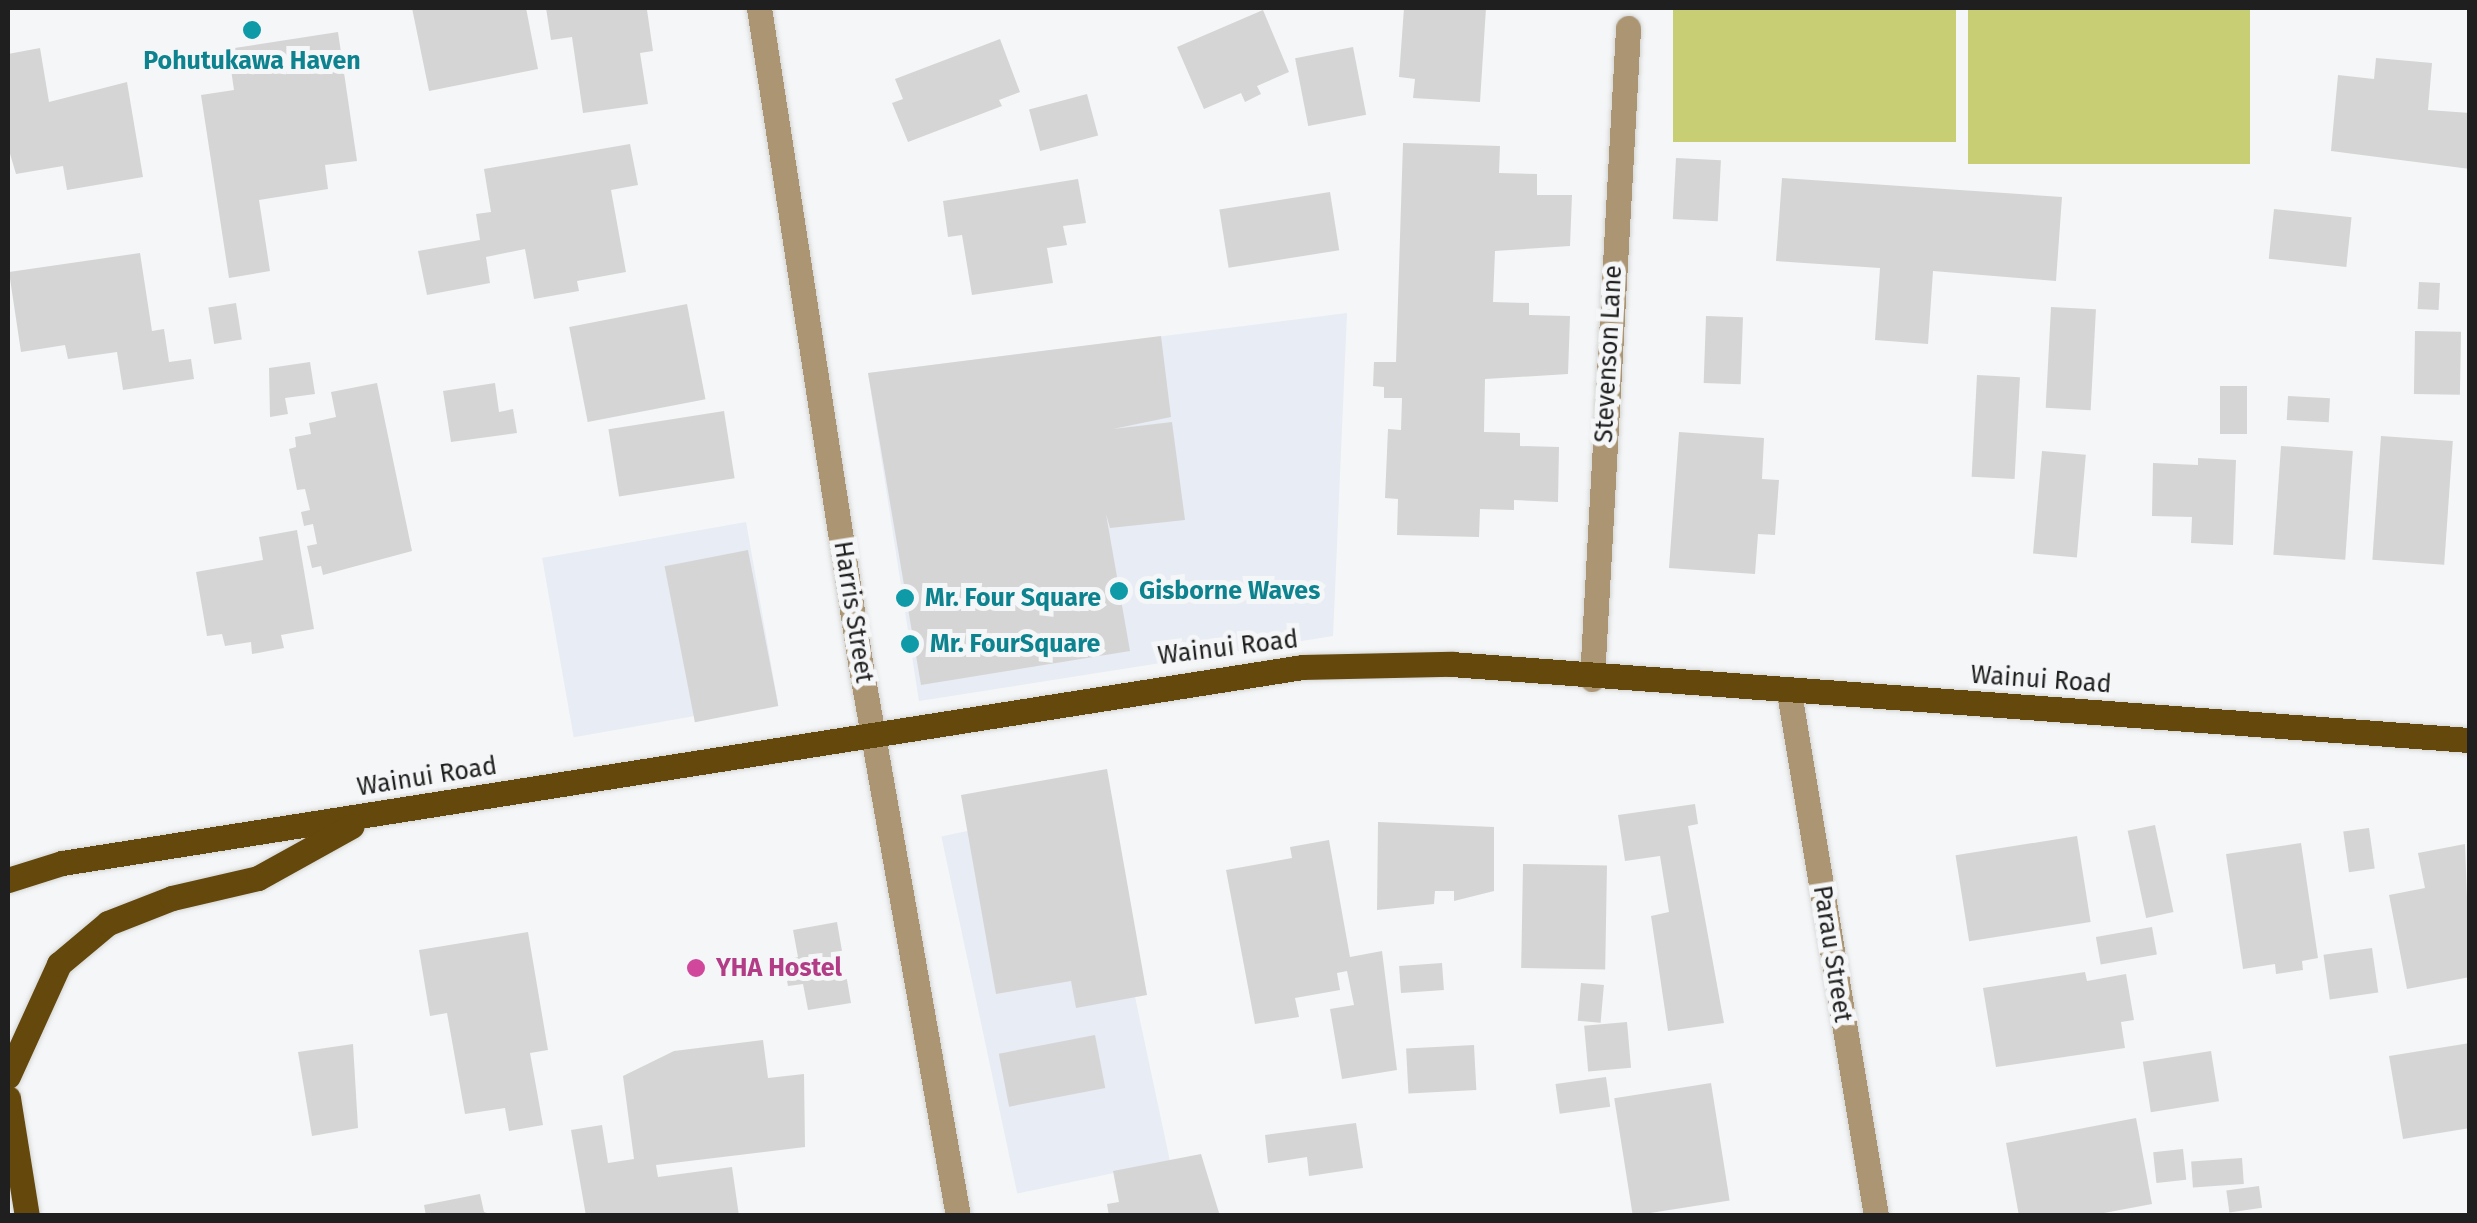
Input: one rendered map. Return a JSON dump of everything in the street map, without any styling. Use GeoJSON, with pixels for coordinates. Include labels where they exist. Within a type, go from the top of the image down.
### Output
{"type":"FeatureCollection","features":[{"type":"Feature","properties":{"kind":"main road","name":"Wainui Road"},"geometry":{"type":"LineString","coordinates":[[8,880],[62,863],[1302,668],[1451,664],[1592,679],[2470,740]]}},
{"type":"Feature","properties":{"kind":"main road"},"geometry":{"type":"LineString","coordinates":[[8,1076],[59,964],[108,923],[172,898],[258,878],[370,817]]}},
{"type":"Feature","properties":{"kind":"main road"},"geometry":{"type":"LineString","coordinates":[[8,1098],[28,1216]]}},
{"type":"Feature","properties":{"kind":"street","name":"Harris Street"},"geometry":{"type":"LineString","coordinates":[[759,8],[874,734],[958,1216]]}},
{"type":"Feature","properties":{"kind":"street","name":"Stevenson Lane"},"geometry":{"type":"LineString","coordinates":[[1592,679],[1628,28]]}},
{"type":"Feature","properties":{"kind":"street","name":"Parau Street"},"geometry":{"type":"LineString","coordinates":[[1789,692],[1876,1216]]}},
{"type":"Feature","properties":{"kind":"shaded area"},"geometry":{"type":"Polygon","coordinates":[[[1347,313],[1333,636],[919,701],[868,373],[1347,313]]]}},
{"type":"Feature","properties":{"kind":"shaded area"},"geometry":{"type":"Polygon","coordinates":[[[746,522],[778,701],[574,737],[542,558],[746,522]]]}},
{"type":"Feature","properties":{"kind":"shaded area"},"geometry":{"type":"Polygon","coordinates":[[[1094,804],[1170,1161],[1017,1193],[941,836],[1094,804]]]}},
{"type":"Feature","properties":{"kind":"green space"},"geometry":{"type":"Polygon","coordinates":[[[1673,8],[1956,8],[1956,142],[1673,142],[1673,8]]]}},
{"type":"Feature","properties":{"kind":"green space"},"geometry":{"type":"Polygon","coordinates":[[[1968,8],[2250,8],[2250,164],[1968,164],[1968,8]]]}},
{"type":"Feature","properties":{"kind":"building"},"geometry":{"type":"Polygon","coordinates":[[[412,8],[526,8],[538,69],[429,91],[412,8]]]}},
{"type":"Feature","properties":{"kind":"building"},"geometry":{"type":"Polygon","coordinates":[[[546,8],[647,10],[653,51],[640,53],[648,104],[583,113],[572,37],[551,40],[546,8]]]}},
{"type":"Feature","properties":{"kind":"building"},"geometry":{"type":"Polygon","coordinates":[[[1404,8],[1486,8],[1480,102],[1413,98],[1415,79],[1399,77],[1404,8]]]}},
{"type":"Feature","properties":{"kind":"building"},"geometry":{"type":"Polygon","coordinates":[[[1263,10],[1289,72],[1257,86],[1261,94],[1245,102],[1241,93],[1204,109],[1177,47],[1263,10]]]}},
{"type":"Feature","properties":{"kind":"building"},"geometry":{"type":"Polygon","coordinates":[[[338,32],[357,161],[325,165],[328,189],[259,200],[270,271],[229,278],[201,95],[234,90],[228,49],[338,32]]]}},
{"type":"Feature","properties":{"kind":"building"},"geometry":{"type":"Polygon","coordinates":[[[1000,39],[1020,92],[999,100],[1002,106],[908,142],[892,103],[903,99],[895,79],[1000,39]]]}},
{"type":"Feature","properties":{"kind":"building"},"geometry":{"type":"Polygon","coordinates":[[[1353,47],[1366,115],[1308,126],[1295,58],[1353,47]]]}},
{"type":"Feature","properties":{"kind":"building"},"geometry":{"type":"Polygon","coordinates":[[[40,48],[49,102],[127,82],[143,177],[67,190],[63,166],[16,174],[8,147],[8,54],[40,48]]]}},
{"type":"Feature","properties":{"kind":"building"},"geometry":{"type":"Polygon","coordinates":[[[2376,58],[2432,63],[2428,110],[2470,113],[2470,169],[2331,151],[2338,75],[2374,79],[2376,58]]]}},
{"type":"Feature","properties":{"kind":"building"},"geometry":{"type":"Polygon","coordinates":[[[1087,94],[1098,136],[1040,151],[1029,110],[1087,94]]]}},
{"type":"Feature","properties":{"kind":"building"},"geometry":{"type":"Polygon","coordinates":[[[1403,143],[1500,146],[1499,173],[1537,174],[1537,195],[1572,195],[1570,246],[1495,251],[1493,302],[1529,303],[1529,315],[1570,316],[1568,374],[1485,379],[1484,432],[1520,433],[1520,446],[1559,447],[1558,502],[1514,500],[1514,510],[1480,509],[1479,537],[1397,535],[1398,499],[1385,498],[1388,429],[1401,430],[1402,398],[1384,398],[1384,387],[1373,386],[1374,362],[1396,362],[1403,143]]]}},
{"type":"Feature","properties":{"kind":"building"},"geometry":{"type":"Polygon","coordinates":[[[630,144],[638,185],[611,190],[626,272],[577,281],[579,291],[534,299],[525,249],[486,257],[490,283],[427,295],[418,251],[480,240],[476,214],[491,212],[484,169],[630,144]]]}},
{"type":"Feature","properties":{"kind":"building"},"geometry":{"type":"Polygon","coordinates":[[[1676,158],[1721,160],[1718,221],[1673,219],[1676,158]]]}},
{"type":"Feature","properties":{"kind":"building"},"geometry":{"type":"Polygon","coordinates":[[[1782,178],[2062,197],[2056,281],[1933,271],[1928,344],[1875,340],[1880,268],[1776,261],[1782,178]]]}},
{"type":"Feature","properties":{"kind":"building"},"geometry":{"type":"Polygon","coordinates":[[[1078,179],[1086,223],[1063,226],[1067,245],[1047,248],[1053,283],[972,295],[962,235],[948,237],[943,201],[1078,179]]]}},
{"type":"Feature","properties":{"kind":"building"},"geometry":{"type":"Polygon","coordinates":[[[1330,192],[1339,250],[1229,268],[1219,210],[1330,192]]]}},
{"type":"Feature","properties":{"kind":"building"},"geometry":{"type":"Polygon","coordinates":[[[2274,209],[2352,217],[2346,267],[2269,259],[2274,209]]]}},
{"type":"Feature","properties":{"kind":"building"},"geometry":{"type":"Polygon","coordinates":[[[140,253],[152,331],[164,329],[169,362],[191,359],[194,379],[123,390],[117,352],[68,359],[65,345],[21,352],[9,272],[140,253]]]}},
{"type":"Feature","properties":{"kind":"building"},"geometry":{"type":"Polygon","coordinates":[[[2419,282],[2440,283],[2439,310],[2418,309],[2419,282]]]}},
{"type":"Feature","properties":{"kind":"building"},"geometry":{"type":"Polygon","coordinates":[[[236,303],[242,340],[214,344],[208,307],[236,303]]]}},
{"type":"Feature","properties":{"kind":"building"},"geometry":{"type":"Polygon","coordinates":[[[687,304],[706,399],[588,422],[569,327],[687,304]]]}},
{"type":"Feature","properties":{"kind":"building"},"geometry":{"type":"Polygon","coordinates":[[[2051,307],[2096,309],[2091,410],[2046,408],[2051,307]]]}},
{"type":"Feature","properties":{"kind":"building"},"geometry":{"type":"Polygon","coordinates":[[[1706,316],[1743,317],[1741,384],[1704,383],[1706,316]]]}},
{"type":"Feature","properties":{"kind":"building"},"geometry":{"type":"Polygon","coordinates":[[[2415,331],[2461,332],[2460,395],[2414,394],[2415,331]]]}},
{"type":"Feature","properties":{"kind":"building"},"geometry":{"type":"Polygon","coordinates":[[[1161,336],[1171,417],[1113,429],[1172,422],[1185,520],[1110,528],[1106,514],[1130,651],[921,685],[868,373],[1161,336]]]}},
{"type":"Feature","properties":{"kind":"building"},"geometry":{"type":"Polygon","coordinates":[[[310,362],[315,394],[285,398],[288,414],[270,417],[269,368],[310,362]]]}},
{"type":"Feature","properties":{"kind":"building"},"geometry":{"type":"Polygon","coordinates":[[[1977,375],[2020,377],[2015,479],[1972,477],[1977,375]]]}},
{"type":"Feature","properties":{"kind":"building"},"geometry":{"type":"Polygon","coordinates":[[[377,383],[412,551],[323,575],[321,566],[312,568],[307,546],[317,544],[313,524],[304,526],[301,512],[310,510],[305,489],[297,490],[289,449],[296,447],[295,437],[311,434],[309,423],[336,417],[331,392],[377,383]]]}},
{"type":"Feature","properties":{"kind":"building"},"geometry":{"type":"Polygon","coordinates":[[[495,383],[499,412],[513,409],[517,433],[451,442],[443,391],[495,383]]]}},
{"type":"Feature","properties":{"kind":"building"},"geometry":{"type":"Polygon","coordinates":[[[2220,386],[2247,386],[2247,434],[2220,434],[2220,386]]]}},
{"type":"Feature","properties":{"kind":"building"},"geometry":{"type":"Polygon","coordinates":[[[2288,396],[2330,398],[2329,422],[2287,420],[2288,396]]]}},
{"type":"Feature","properties":{"kind":"building"},"geometry":{"type":"Polygon","coordinates":[[[724,411],[735,478],[619,496],[608,429],[724,411]]]}},
{"type":"Feature","properties":{"kind":"building"},"geometry":{"type":"Polygon","coordinates":[[[1679,432],[1764,438],[1762,479],[1779,480],[1775,535],[1758,534],[1755,574],[1669,568],[1679,432]]]}},
{"type":"Feature","properties":{"kind":"building"},"geometry":{"type":"Polygon","coordinates":[[[2381,436],[2453,441],[2444,565],[2372,560],[2381,436]]]}},
{"type":"Feature","properties":{"kind":"building"},"geometry":{"type":"Polygon","coordinates":[[[2281,446],[2353,451],[2345,560],[2273,555],[2281,446]]]}},
{"type":"Feature","properties":{"kind":"building"},"geometry":{"type":"Polygon","coordinates":[[[2042,451],[2086,455],[2077,557],[2033,554],[2042,451]]]}},
{"type":"Feature","properties":{"kind":"building"},"geometry":{"type":"Polygon","coordinates":[[[2198,458],[2236,460],[2233,545],[2191,543],[2192,517],[2152,516],[2153,463],[2198,465],[2198,458]]]}},
{"type":"Feature","properties":{"kind":"building"},"geometry":{"type":"Polygon","coordinates":[[[297,530],[314,629],[281,635],[284,648],[252,654],[251,642],[225,646],[222,634],[207,636],[196,572],[263,560],[259,537],[297,530]]]}},
{"type":"Feature","properties":{"kind":"building"},"geometry":{"type":"Polygon","coordinates":[[[748,550],[778,706],[695,722],[665,566],[748,550]]]}},
{"type":"Feature","properties":{"kind":"building"},"geometry":{"type":"Polygon","coordinates":[[[1107,769],[1147,995],[1076,1008],[1071,981],[996,994],[961,795],[1107,769]]]}},
{"type":"Feature","properties":{"kind":"building"},"geometry":{"type":"Polygon","coordinates":[[[1695,804],[1698,824],[1688,826],[1724,1023],[1668,1031],[1651,916],[1669,912],[1660,856],[1625,861],[1618,815],[1695,804]]]}},
{"type":"Feature","properties":{"kind":"building"},"geometry":{"type":"Polygon","coordinates":[[[1378,822],[1494,827],[1494,891],[1454,901],[1454,891],[1435,891],[1434,904],[1377,910],[1378,822]]]}},
{"type":"Feature","properties":{"kind":"building"},"geometry":{"type":"Polygon","coordinates":[[[2155,825],[2174,912],[2146,918],[2128,831],[2155,825]]]}},
{"type":"Feature","properties":{"kind":"building"},"geometry":{"type":"Polygon","coordinates":[[[2369,828],[2375,869],[2349,872],[2343,832],[2369,828]]]}},
{"type":"Feature","properties":{"kind":"building"},"geometry":{"type":"Polygon","coordinates":[[[2077,836],[2091,922],[1969,941],[1956,855],[2077,836]]]}},
{"type":"Feature","properties":{"kind":"building"},"geometry":{"type":"Polygon","coordinates":[[[1329,840],[1350,957],[1382,951],[1397,1070],[1342,1079],[1330,1009],[1354,1005],[1347,971],[1337,973],[1340,990],[1295,998],[1299,1017],[1255,1024],[1226,870],[1292,858],[1290,847],[1329,840]]]}},
{"type":"Feature","properties":{"kind":"building"},"geometry":{"type":"Polygon","coordinates":[[[2301,843],[2318,958],[2302,961],[2303,970],[2276,974],[2275,964],[2243,969],[2226,854],[2301,843]]]}},
{"type":"Feature","properties":{"kind":"building"},"geometry":{"type":"Polygon","coordinates":[[[2465,844],[2470,977],[2407,989],[2389,895],[2425,888],[2418,853],[2465,844]]]}},
{"type":"Feature","properties":{"kind":"building"},"geometry":{"type":"Polygon","coordinates":[[[1523,864],[1607,865],[1605,969],[1521,968],[1523,864]]]}},
{"type":"Feature","properties":{"kind":"building"},"geometry":{"type":"Polygon","coordinates":[[[837,922],[851,1003],[808,1010],[803,984],[788,986],[783,960],[798,957],[793,930],[837,922]]]}},
{"type":"Feature","properties":{"kind":"building"},"geometry":{"type":"Polygon","coordinates":[[[2152,927],[2157,955],[2101,964],[2096,937],[2152,927]]]}},
{"type":"Feature","properties":{"kind":"building"},"geometry":{"type":"Polygon","coordinates":[[[528,932],[548,1050],[530,1053],[543,1125],[509,1131],[505,1108],[465,1114],[447,1013],[430,1016],[419,950],[528,932]]]}},
{"type":"Feature","properties":{"kind":"building"},"geometry":{"type":"Polygon","coordinates":[[[2372,948],[2378,993],[2330,999],[2323,955],[2372,948]]]}},
{"type":"Feature","properties":{"kind":"building"},"geometry":{"type":"Polygon","coordinates":[[[1442,963],[1444,990],[1401,993],[1399,966],[1442,963]]]}},
{"type":"Feature","properties":{"kind":"building"},"geometry":{"type":"Polygon","coordinates":[[[2085,972],[2087,981],[2126,974],[2134,1020],[2121,1022],[2125,1048],[1996,1067],[1983,988],[2085,972]]]}},
{"type":"Feature","properties":{"kind":"building"},"geometry":{"type":"Polygon","coordinates":[[[1581,983],[1604,985],[1601,1023],[1578,1021],[1581,983]]]}},
{"type":"Feature","properties":{"kind":"building"},"geometry":{"type":"Polygon","coordinates":[[[1627,1022],[1631,1068],[1588,1072],[1584,1026],[1627,1022]]]}},
{"type":"Feature","properties":{"kind":"building"},"geometry":{"type":"Polygon","coordinates":[[[1095,1035],[1105,1088],[1009,1107],[999,1054],[1095,1035]]]}},
{"type":"Feature","properties":{"kind":"building"},"geometry":{"type":"Polygon","coordinates":[[[763,1040],[768,1078],[804,1074],[805,1147],[656,1165],[658,1177],[732,1167],[739,1216],[586,1216],[571,1130],[602,1125],[608,1163],[634,1159],[623,1076],[674,1051],[763,1040]]]}},
{"type":"Feature","properties":{"kind":"building"},"geometry":{"type":"Polygon","coordinates":[[[2470,1043],[2470,1128],[2403,1139],[2389,1056],[2470,1043]]]}},
{"type":"Feature","properties":{"kind":"building"},"geometry":{"type":"Polygon","coordinates":[[[353,1044],[358,1128],[312,1136],[298,1052],[353,1044]]]}},
{"type":"Feature","properties":{"kind":"building"},"geometry":{"type":"Polygon","coordinates":[[[1474,1045],[1476,1090],[1408,1093],[1406,1049],[1474,1045]]]}},
{"type":"Feature","properties":{"kind":"building"},"geometry":{"type":"Polygon","coordinates":[[[2211,1051],[2219,1101],[2151,1112],[2143,1062],[2211,1051]]]}},
{"type":"Feature","properties":{"kind":"building"},"geometry":{"type":"Polygon","coordinates":[[[1606,1077],[1610,1107],[1560,1114],[1555,1084],[1606,1077]]]}},
{"type":"Feature","properties":{"kind":"building"},"geometry":{"type":"Polygon","coordinates":[[[1711,1083],[1730,1201],[1633,1216],[1614,1098],[1711,1083]]]}},
{"type":"Feature","properties":{"kind":"building"},"geometry":{"type":"Polygon","coordinates":[[[2136,1118],[2152,1204],[2088,1216],[2019,1216],[2006,1143],[2136,1118]]]}},
{"type":"Feature","properties":{"kind":"building"},"geometry":{"type":"Polygon","coordinates":[[[1356,1123],[1363,1168],[1309,1176],[1307,1157],[1268,1163],[1265,1135],[1356,1123]]]}},
{"type":"Feature","properties":{"kind":"building"},"geometry":{"type":"Polygon","coordinates":[[[2183,1149],[2186,1180],[2156,1183],[2153,1152],[2183,1149]]]}},
{"type":"Feature","properties":{"kind":"building"},"geometry":{"type":"Polygon","coordinates":[[[1201,1154],[1220,1216],[1109,1216],[1107,1204],[1119,1202],[1113,1171],[1201,1154]]]}},
{"type":"Feature","properties":{"kind":"building"},"geometry":{"type":"Polygon","coordinates":[[[2242,1158],[2244,1184],[2193,1187],[2191,1162],[2242,1158]]]}},
{"type":"Feature","properties":{"kind":"building"},"geometry":{"type":"Polygon","coordinates":[[[2259,1186],[2262,1208],[2229,1212],[2226,1191],[2259,1186]]]}},
{"type":"Feature","properties":{"kind":"building"},"geometry":{"type":"Polygon","coordinates":[[[480,1194],[484,1212],[495,1216],[426,1216],[424,1205],[480,1194]]]}},
{"type":"Feature","properties":{"kind":"place","name":"Pohutukawa Haven"},"geometry":{"type":"Point","coordinates":[252,30]}},
{"type":"Feature","properties":{"kind":"place","name":"Gisborne Waves"},"geometry":{"type":"Point","coordinates":[1119,591]}},
{"type":"Feature","properties":{"kind":"place","name":"Mr. Four Square"},"geometry":{"type":"Point","coordinates":[905,598]}},
{"type":"Feature","properties":{"kind":"place","name":"Mr. FourSquare"},"geometry":{"type":"Point","coordinates":[910,644]}},
{"type":"Feature","properties":{"kind":"place","name":"YHA Hostel"},"geometry":{"type":"Point","coordinates":[696,968]}}]}
